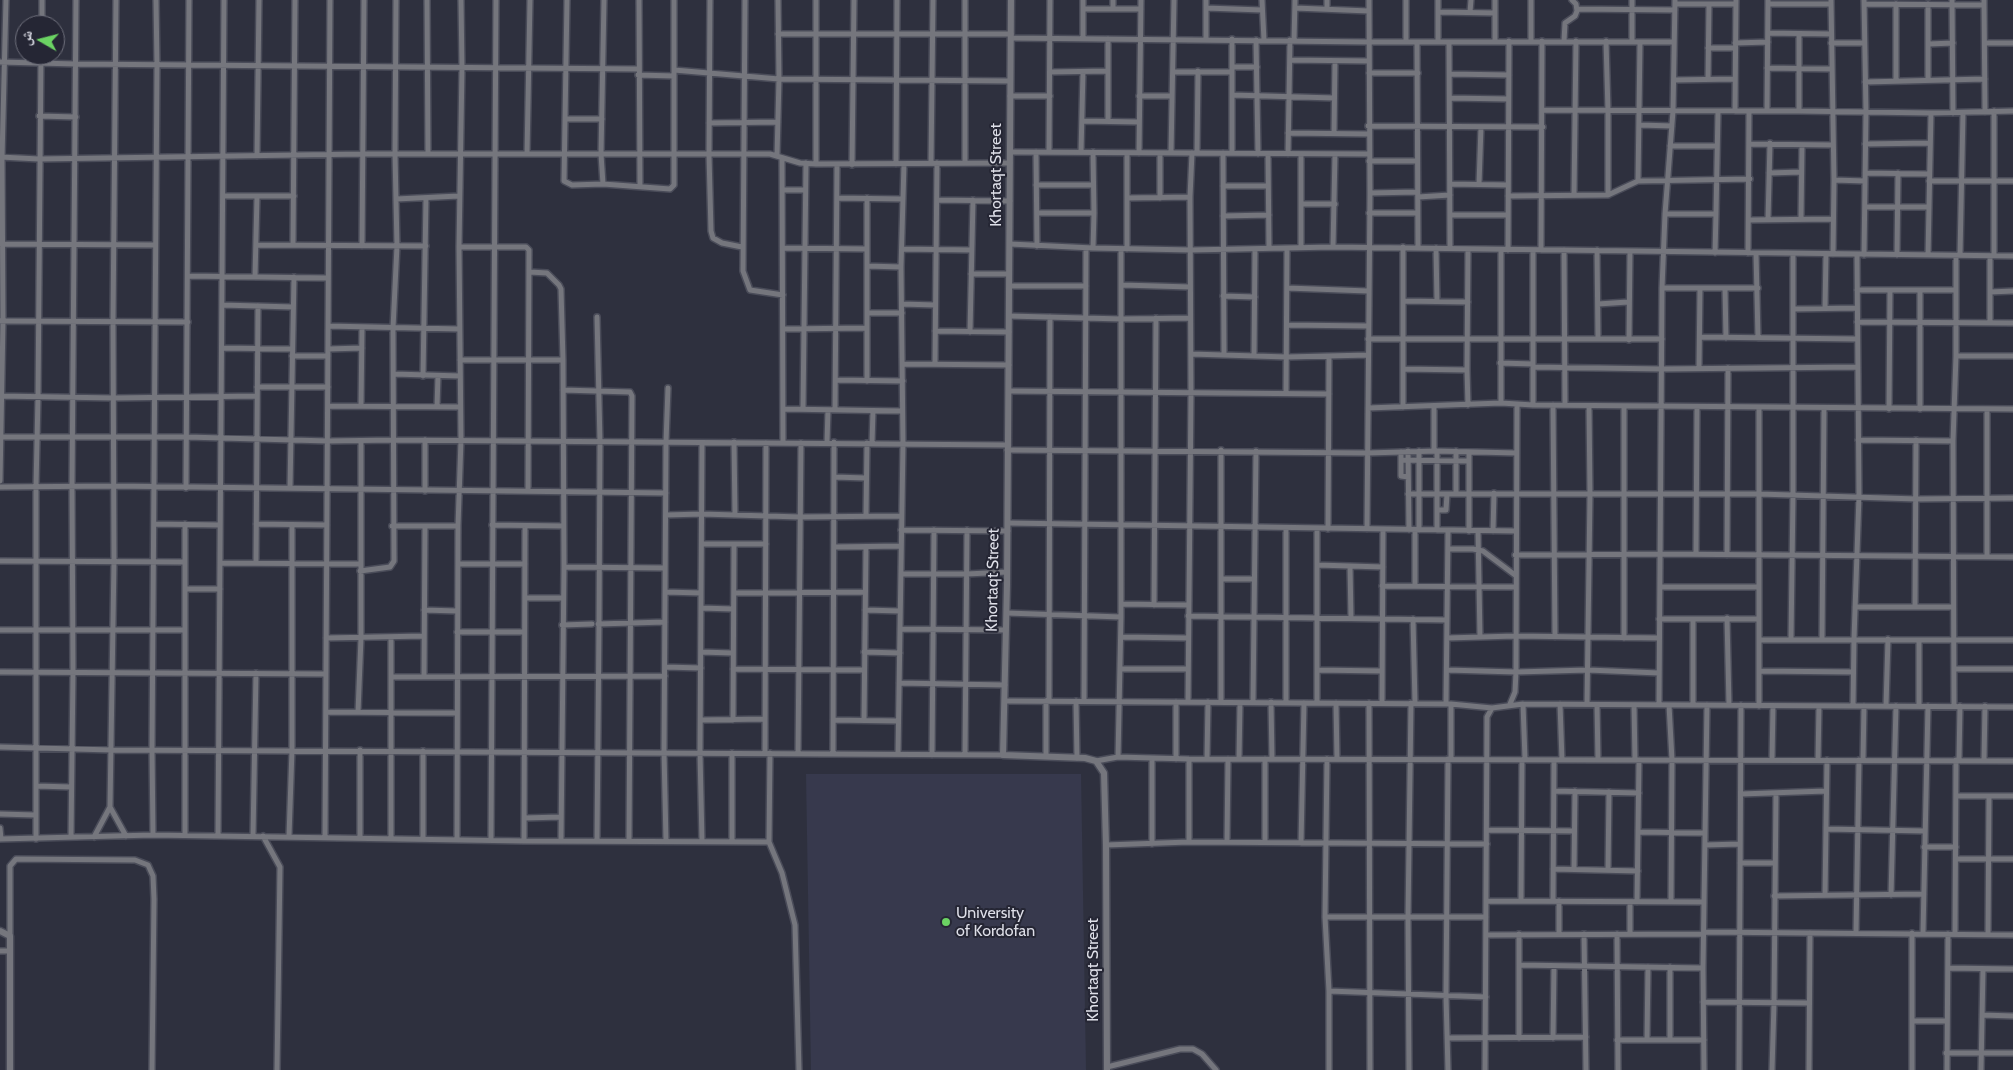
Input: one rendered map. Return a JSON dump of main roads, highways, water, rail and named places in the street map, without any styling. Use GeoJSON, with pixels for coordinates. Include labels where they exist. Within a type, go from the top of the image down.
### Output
{"type":"FeatureCollection","features":[{"type":"Feature","properties":{"kind":"place","name":"University of Kordofan"},"geometry":{"type":"Point","coordinates":[946,922]}}]}
